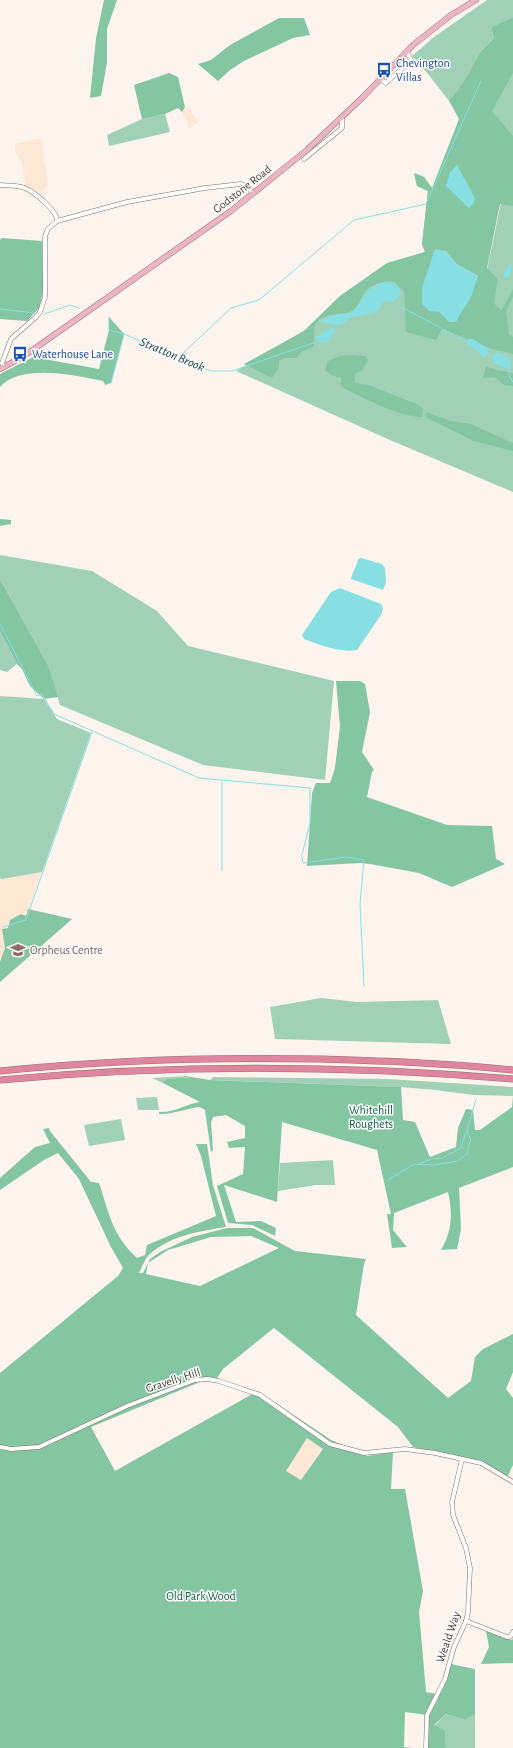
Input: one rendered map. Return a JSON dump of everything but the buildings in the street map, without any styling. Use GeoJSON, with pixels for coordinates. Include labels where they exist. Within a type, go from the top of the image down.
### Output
{"type":"FeatureCollection","features":[{"type":"Feature","properties":{"kind":"highway"},"geometry":{"type":"LineString","coordinates":[[0,1071],[163,1060],[289,1059],[411,1062],[513,1070]]}},
{"type":"Feature","properties":{"kind":"highway"},"geometry":{"type":"LineString","coordinates":[[0,1080],[130,1071],[262,1068],[367,1070],[513,1079]]}},
{"type":"Feature","properties":{"kind":"main road","name":"Godstone Road"},"geometry":{"type":"LineString","coordinates":[[2,368],[24,356],[57,334],[231,211],[313,144],[407,52],[451,15],[476,0]]}},
{"type":"Feature","properties":{"kind":"street"},"geometry":{"type":"LineString","coordinates":[[380,79],[386,83],[411,60],[407,52]]}},
{"type":"Feature","properties":{"kind":"street"},"geometry":{"type":"LineString","coordinates":[[304,158],[342,128],[342,117]]}},
{"type":"Feature","properties":{"kind":"street"},"geometry":{"type":"LineString","coordinates":[[313,144],[316,150]]}},
{"type":"Feature","properties":{"kind":"street"},"geometry":{"type":"LineString","coordinates":[[2,368],[2,363],[11,339],[36,317],[43,305],[45,297],[45,236],[48,229],[57,221],[127,202],[205,188],[241,184],[253,193]]}},
{"type":"Feature","properties":{"kind":"street"},"geometry":{"type":"LineString","coordinates":[[0,186],[24,188],[45,203],[54,213],[57,221]]}},
{"type":"Feature","properties":{"kind":"street","name":"Gravelly Hill"},"geometry":{"type":"LineString","coordinates":[[0,1447],[12,1450],[24,1450],[39,1447],[127,1406],[195,1380],[208,1379],[219,1381],[260,1395],[330,1444],[340,1448],[364,1453],[405,1449],[462,1459],[481,1463],[513,1482]]}},
{"type":"Feature","properties":{"kind":"street","name":"Weald Way"},"geometry":{"type":"LineString","coordinates":[[426,1748],[427,1715],[445,1679],[458,1639],[466,1622],[470,1568],[466,1548],[453,1515],[452,1502],[462,1459]]}},
{"type":"Feature","properties":{"kind":"street"},"geometry":{"type":"LineString","coordinates":[[466,1622],[507,1638],[512,1635],[513,1632]]}},
{"type":"Feature","properties":{"kind":"shaded area"},"geometry":{"type":"Polygon","coordinates":[[[188,106],[198,122],[190,128],[181,111],[188,106]]]}},
{"type":"Feature","properties":{"kind":"shaded area"},"geometry":{"type":"Polygon","coordinates":[[[41,138],[48,185],[39,196],[26,187],[22,163],[16,154],[15,144],[41,138]]]}},
{"type":"Feature","properties":{"kind":"shaded area","name":"Orpheus Centre"},"geometry":{"type":"Polygon","coordinates":[[[42,872],[29,909],[72,919],[0,982],[0,878],[42,872]]]}},
{"type":"Feature","properties":{"kind":"shaded area"},"geometry":{"type":"Polygon","coordinates":[[[307,1438],[323,1448],[301,1480],[285,1471],[307,1438]]]}},
{"type":"Feature","properties":{"kind":"green space"},"geometry":{"type":"Polygon","coordinates":[[[104,0],[117,0],[107,29],[107,63],[101,96],[90,98],[96,38],[104,0]]]}},
{"type":"Feature","properties":{"kind":"green space"},"geometry":{"type":"Polygon","coordinates":[[[487,0],[513,0],[513,17],[491,27],[494,38],[481,51],[463,82],[449,101],[412,56],[434,37],[487,0]]]}},
{"type":"Feature","properties":{"kind":"green space"},"geometry":{"type":"Polygon","coordinates":[[[513,17],[513,73],[492,111],[513,136],[513,206],[500,204],[487,268],[498,279],[494,303],[497,307],[502,310],[513,289],[513,297],[506,311],[509,334],[513,337],[513,354],[495,350],[442,329],[436,340],[406,332],[404,292],[395,282],[388,282],[376,284],[366,290],[357,306],[349,312],[326,316],[319,320],[314,329],[314,346],[301,352],[297,358],[285,358],[279,361],[279,367],[272,378],[244,364],[304,331],[340,296],[387,263],[425,252],[422,244],[428,191],[417,186],[414,173],[424,177],[432,188],[459,119],[449,101],[463,82],[481,51],[494,38],[491,27],[513,17]],[[446,251],[440,312],[450,322],[456,321],[478,276],[456,264],[446,251]]]}},
{"type":"Feature","properties":{"kind":"green space"},"geometry":{"type":"Polygon","coordinates":[[[279,18],[304,18],[310,35],[293,38],[244,61],[230,70],[218,81],[198,64],[211,60],[230,45],[279,18]]]}},
{"type":"Feature","properties":{"kind":"green space"},"geometry":{"type":"Polygon","coordinates":[[[513,67],[513,144],[483,112],[513,67]]]}},
{"type":"Feature","properties":{"kind":"green space"},"geometry":{"type":"Polygon","coordinates":[[[169,73],[178,77],[185,107],[182,112],[178,108],[165,114],[142,119],[134,85],[169,73]]]}},
{"type":"Feature","properties":{"kind":"green space"},"geometry":{"type":"Polygon","coordinates":[[[165,114],[170,132],[109,146],[107,135],[142,119],[165,114]]]}},
{"type":"Feature","properties":{"kind":"green space"},"geometry":{"type":"Polygon","coordinates":[[[414,173],[424,177],[432,188],[435,249],[422,288],[420,314],[457,332],[481,299],[504,188],[513,178],[513,492],[390,440],[236,371],[304,331],[340,296],[386,264],[425,252],[422,244],[428,191],[417,186],[414,173]]]}},
{"type":"Feature","properties":{"kind":"green space"},"geometry":{"type":"Polygon","coordinates":[[[2,238],[42,241],[43,290],[40,307],[27,321],[0,319],[0,240],[2,238]]]}},
{"type":"Feature","properties":{"kind":"green space"},"geometry":{"type":"Polygon","coordinates":[[[109,317],[124,334],[111,383],[105,385],[103,381],[64,374],[34,373],[21,375],[9,380],[0,387],[0,374],[33,357],[99,369],[109,330],[109,317]]]}},
{"type":"Feature","properties":{"kind":"green space"},"geometry":{"type":"Polygon","coordinates":[[[340,356],[366,356],[368,360],[362,370],[355,374],[355,383],[369,385],[419,405],[423,409],[422,417],[393,411],[345,389],[340,384],[342,378],[331,375],[325,370],[328,361],[340,356]]]}},
{"type":"Feature","properties":{"kind":"green space"},"geometry":{"type":"Polygon","coordinates":[[[486,366],[496,370],[513,373],[513,386],[504,385],[494,377],[483,378],[486,366]]]}},
{"type":"Feature","properties":{"kind":"green space"},"geometry":{"type":"Polygon","coordinates":[[[426,412],[451,421],[471,424],[513,443],[513,451],[474,441],[425,417],[426,412]]]}},
{"type":"Feature","properties":{"kind":"green space"},"geometry":{"type":"Polygon","coordinates":[[[0,519],[11,520],[11,524],[0,526],[0,519]]]}},
{"type":"Feature","properties":{"kind":"green space"},"geometry":{"type":"Polygon","coordinates":[[[0,555],[92,571],[157,611],[188,646],[334,681],[325,780],[203,765],[60,705],[48,665],[0,579],[0,555]]]}},
{"type":"Feature","properties":{"kind":"green space"},"geometry":{"type":"Polygon","coordinates":[[[0,579],[48,665],[58,697],[44,699],[30,686],[0,631],[0,579]]]}},
{"type":"Feature","properties":{"kind":"green space"},"geometry":{"type":"Polygon","coordinates":[[[0,631],[17,664],[7,672],[0,670],[0,631]]]}},
{"type":"Feature","properties":{"kind":"green space"},"geometry":{"type":"Polygon","coordinates":[[[336,681],[360,681],[365,684],[370,712],[362,752],[374,770],[372,772],[367,797],[447,825],[492,826],[496,859],[505,864],[452,887],[419,873],[370,864],[360,863],[307,866],[312,793],[316,783],[330,783],[335,768],[340,726],[336,681]]]}},
{"type":"Feature","properties":{"kind":"green space"},"geometry":{"type":"Polygon","coordinates":[[[0,696],[44,699],[57,719],[91,733],[42,872],[2,879],[0,878],[0,696]]]}},
{"type":"Feature","properties":{"kind":"green space"},"geometry":{"type":"Polygon","coordinates":[[[28,909],[72,919],[0,982],[0,962],[5,948],[2,929],[8,928],[10,920],[21,914],[26,916],[28,909]]]}},
{"type":"Feature","properties":{"kind":"green space"},"geometry":{"type":"Polygon","coordinates":[[[321,998],[357,1002],[438,1000],[451,1044],[275,1039],[270,1007],[321,998]]]}},
{"type":"Feature","properties":{"kind":"green space"},"geometry":{"type":"Polygon","coordinates":[[[191,1077],[166,1079],[163,1083],[152,1078],[191,1077]]]}},
{"type":"Feature","properties":{"kind":"green space","name":"Whitehill Roughets"},"geometry":{"type":"Polygon","coordinates":[[[191,1077],[210,1080],[401,1087],[403,1120],[415,1122],[430,1157],[456,1147],[458,1128],[466,1109],[473,1110],[475,1130],[480,1130],[512,1107],[513,1096],[513,1167],[459,1188],[461,1229],[457,1249],[441,1250],[445,1243],[449,1229],[451,1215],[448,1192],[394,1213],[393,1230],[407,1247],[392,1248],[387,1214],[391,1214],[377,1150],[282,1122],[277,1202],[224,1185],[236,1222],[261,1221],[276,1228],[275,1236],[252,1225],[228,1223],[217,1186],[243,1174],[245,1147],[229,1148],[227,1142],[245,1138],[245,1126],[226,1115],[213,1117],[211,1123],[213,1150],[211,1152],[205,1110],[200,1107],[159,1114],[159,1112],[175,1110],[200,1102],[163,1083],[166,1079],[191,1077]]]}},
{"type":"Feature","properties":{"kind":"green space"},"geometry":{"type":"Polygon","coordinates":[[[213,1077],[388,1079],[513,1087],[513,1096],[474,1095],[401,1087],[210,1080],[213,1077]]]}},
{"type":"Feature","properties":{"kind":"green space"},"geometry":{"type":"Polygon","coordinates":[[[157,1097],[159,1110],[138,1110],[136,1098],[157,1097]]]}},
{"type":"Feature","properties":{"kind":"green space"},"geometry":{"type":"Polygon","coordinates":[[[121,1119],[125,1140],[89,1146],[84,1125],[121,1119]]]}},
{"type":"Feature","properties":{"kind":"green space","name":"Old Park Wood"},"geometry":{"type":"Polygon","coordinates":[[[49,1128],[91,1182],[99,1183],[112,1223],[122,1241],[137,1258],[145,1255],[147,1245],[216,1216],[201,1156],[196,1144],[207,1144],[213,1185],[226,1227],[186,1235],[167,1243],[148,1256],[139,1273],[143,1273],[148,1263],[150,1259],[160,1252],[192,1237],[227,1228],[253,1228],[295,1251],[366,1259],[356,1315],[448,1398],[471,1381],[475,1357],[483,1349],[513,1334],[513,1372],[506,1389],[513,1398],[513,1465],[507,1478],[481,1463],[413,1447],[398,1427],[274,1328],[223,1369],[217,1378],[200,1382],[91,1427],[115,1471],[258,1391],[331,1440],[367,1456],[393,1452],[391,1489],[405,1489],[423,1591],[419,1612],[426,1692],[437,1694],[427,1715],[405,1712],[404,1747],[413,1748],[0,1748],[0,1373],[118,1276],[123,1268],[111,1247],[79,1179],[58,1153],[44,1160],[0,1190],[0,1178],[35,1147],[50,1143],[43,1129],[49,1128]],[[251,1236],[211,1237],[168,1250],[148,1263],[146,1274],[200,1286],[279,1248],[251,1236]],[[307,1438],[286,1471],[301,1480],[323,1449],[307,1438]]]}},
{"type":"Feature","properties":{"kind":"green space"},"geometry":{"type":"Polygon","coordinates":[[[333,1160],[335,1185],[316,1185],[278,1191],[280,1163],[333,1160]]]}},
{"type":"Feature","properties":{"kind":"green space"},"geometry":{"type":"Polygon","coordinates":[[[486,1631],[512,1640],[513,1638],[513,1663],[481,1664],[489,1647],[486,1631]]]}},
{"type":"Feature","properties":{"kind":"green space"},"geometry":{"type":"Polygon","coordinates":[[[451,1664],[475,1669],[475,1714],[465,1720],[446,1714],[434,1725],[445,1731],[446,1748],[428,1748],[429,1715],[437,1701],[451,1664]]]}},
{"type":"Feature","properties":{"kind":"green space"},"geometry":{"type":"Polygon","coordinates":[[[446,1714],[465,1720],[475,1714],[475,1748],[446,1748],[445,1731],[434,1726],[446,1714]]]}},
{"type":"Feature","properties":{"kind":"water"},"geometry":{"type":"Polygon","coordinates":[[[457,165],[475,198],[473,204],[469,208],[446,186],[450,172],[457,165]]]}},
{"type":"Feature","properties":{"kind":"water"},"geometry":{"type":"Polygon","coordinates":[[[435,249],[446,251],[456,264],[478,276],[471,297],[456,321],[449,322],[440,312],[429,311],[422,304],[422,288],[435,249]]]}},
{"type":"Feature","properties":{"kind":"water"},"geometry":{"type":"Polygon","coordinates":[[[510,264],[512,267],[509,277],[504,277],[504,271],[510,264]]]}},
{"type":"Feature","properties":{"kind":"water"},"geometry":{"type":"Polygon","coordinates":[[[383,282],[395,284],[401,295],[392,302],[388,301],[382,303],[378,311],[350,318],[341,325],[334,325],[319,321],[335,315],[351,313],[356,309],[368,290],[383,282]]]}},
{"type":"Feature","properties":{"kind":"water"},"geometry":{"type":"Polygon","coordinates":[[[334,327],[335,331],[329,341],[324,343],[318,341],[316,337],[334,327]]]}},
{"type":"Feature","properties":{"kind":"water"},"geometry":{"type":"Polygon","coordinates":[[[468,339],[473,339],[489,349],[486,357],[482,356],[474,348],[467,344],[468,339]]]}},
{"type":"Feature","properties":{"kind":"water"},"geometry":{"type":"Polygon","coordinates":[[[499,353],[511,359],[511,366],[509,370],[494,363],[492,357],[493,354],[499,353]]]}},
{"type":"Feature","properties":{"kind":"water"},"geometry":{"type":"Polygon","coordinates":[[[361,558],[382,564],[385,568],[386,582],[383,590],[351,579],[358,559],[361,558]]]}},
{"type":"Feature","properties":{"kind":"water"},"geometry":{"type":"Polygon","coordinates":[[[340,588],[381,604],[383,608],[381,615],[357,650],[350,651],[330,648],[304,639],[302,635],[331,592],[340,588]]]}},
{"type":"Feature","properties":{"kind":"waterway"},"geometry":{"type":"LineString","coordinates":[[179,357],[231,308],[259,300],[354,220],[426,204],[481,81]]}},
{"type":"Feature","properties":{"kind":"waterway","name":"Stratton Brook"},"geometry":{"type":"LineString","coordinates":[[44,314],[70,305],[79,308]]}},
{"type":"Feature","properties":{"kind":"waterway","name":"Stratton Brook"},"geometry":{"type":"LineString","coordinates":[[398,305],[467,342]]}},
{"type":"Feature","properties":{"kind":"waterway","name":"Stratton Brook"},"geometry":{"type":"LineString","coordinates":[[0,309],[35,313]]}},
{"type":"Feature","properties":{"kind":"waterway","name":"Stratton Brook"},"geometry":{"type":"LineString","coordinates":[[109,317],[109,330],[124,334],[211,371],[232,371],[319,341]]}},
{"type":"Feature","properties":{"kind":"waterway"},"geometry":{"type":"LineString","coordinates":[[111,383],[124,334]]}},
{"type":"Feature","properties":{"kind":"waterway","name":"Stratton Brook"},"geometry":{"type":"LineString","coordinates":[[508,370],[513,382]]}},
{"type":"Feature","properties":{"kind":"waterway"},"geometry":{"type":"LineString","coordinates":[[0,624],[37,696],[42,694],[54,714],[199,778],[310,788],[310,823],[302,855]]}},
{"type":"Feature","properties":{"kind":"waterway"},"geometry":{"type":"LineString","coordinates":[[3,927],[26,920],[92,732]]}},
{"type":"Feature","properties":{"kind":"waterway"},"geometry":{"type":"LineString","coordinates":[[222,781],[222,870]]}},
{"type":"Feature","properties":{"kind":"waterway"},"geometry":{"type":"LineString","coordinates":[[302,857],[303,863],[346,857],[364,860],[360,904],[364,986]]}},
{"type":"Feature","properties":{"kind":"waterway"},"geometry":{"type":"LineString","coordinates":[[388,1180],[414,1164],[434,1165],[458,1161],[468,1153],[468,1147],[471,1140],[467,1131],[476,1099]]}},
{"type":"Feature","properties":{"kind":"waterway"},"geometry":{"type":"LineString","coordinates":[[419,1164],[431,1159],[442,1158],[461,1148],[466,1132]]}},
{"type":"Feature","properties":{"kind":"place","name":"Chevington Villas"},"geometry":{"type":"Point","coordinates":[384,70]}},
{"type":"Feature","properties":{"kind":"place","name":"Waterhouse Lane"},"geometry":{"type":"Point","coordinates":[20,354]}},
{"type":"Feature","properties":{"kind":"place","name":"Orpheus Centre"},"geometry":{"type":"Point","coordinates":[18,950]}}]}
